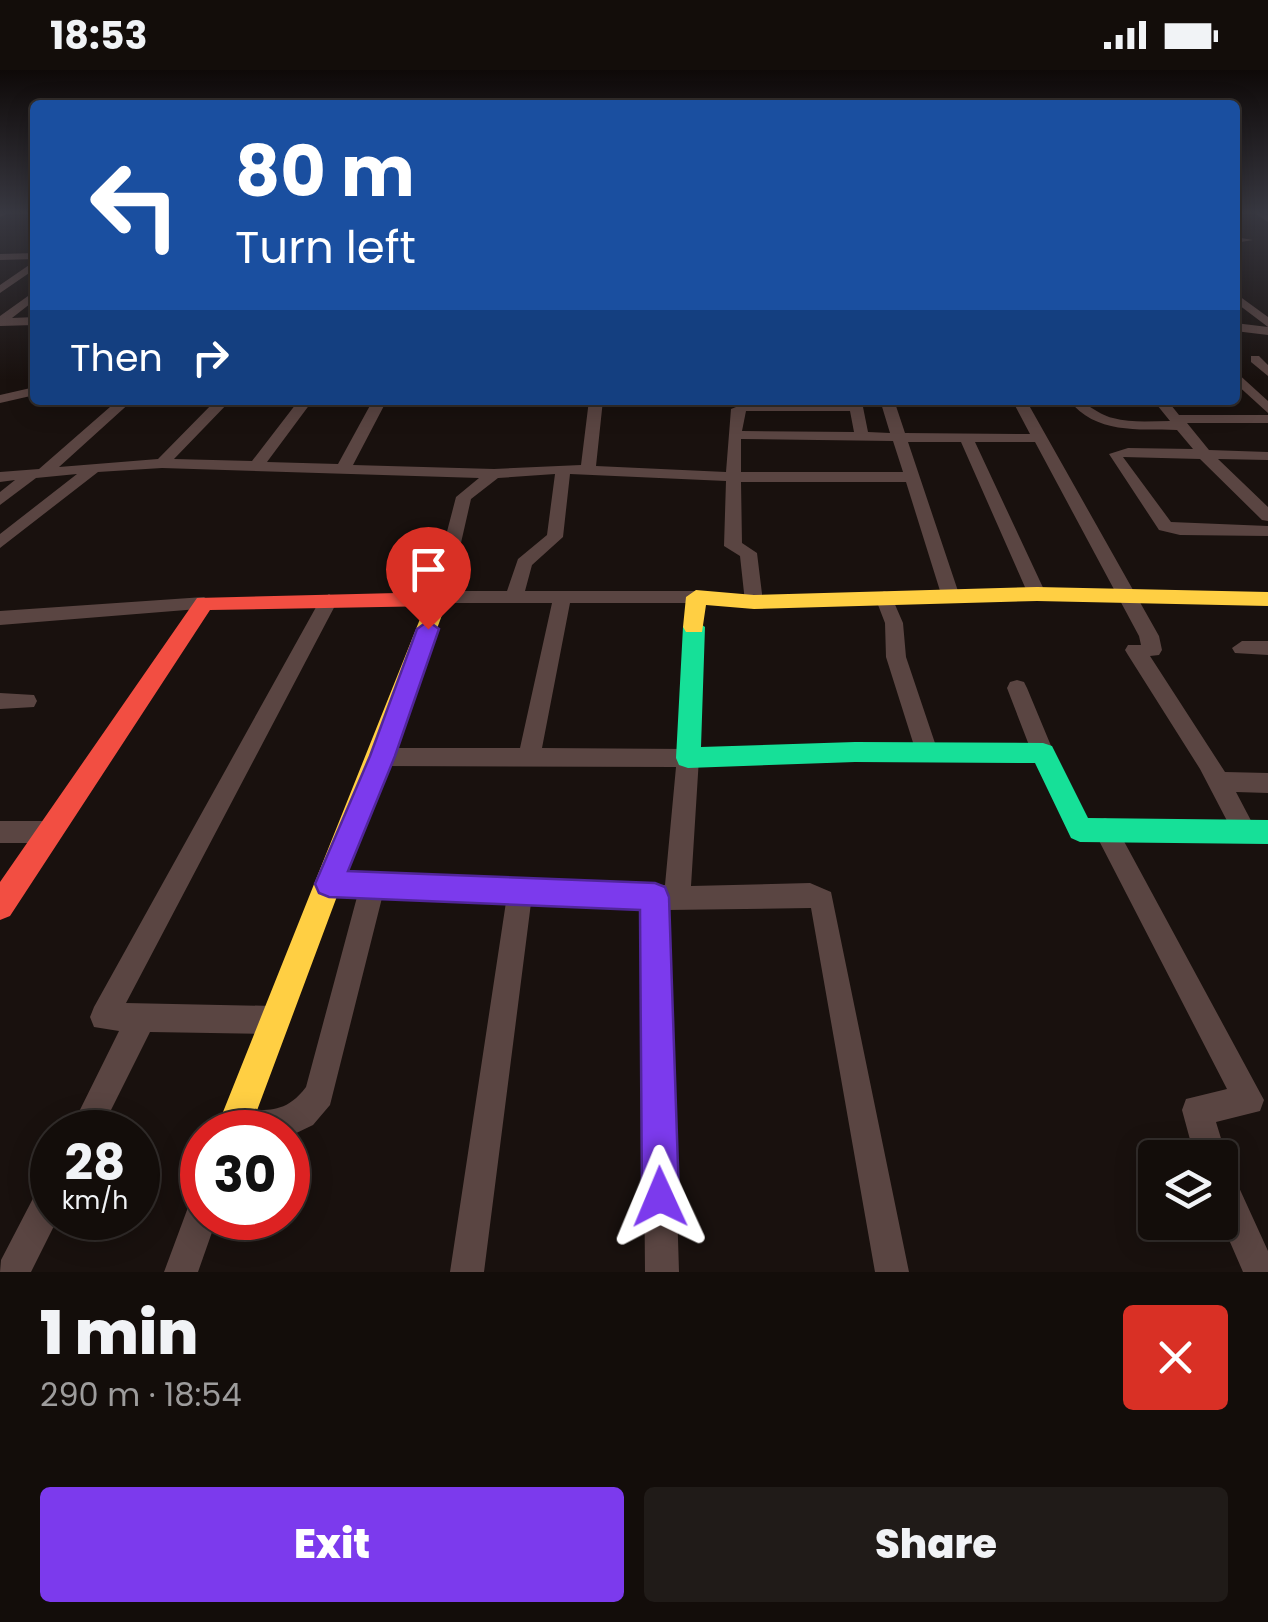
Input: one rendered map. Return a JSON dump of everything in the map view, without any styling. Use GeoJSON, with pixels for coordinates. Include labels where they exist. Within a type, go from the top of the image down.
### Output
{"type":"FeatureCollection","features":[{"type":"Feature","properties":{"kind":"street"},"geometry":{"type":"LineString","coordinates":[[0,290],[29,268]]}},
{"type":"Feature","properties":{"kind":"street"},"geometry":{"type":"LineString","coordinates":[[0,322],[30,298]]}},
{"type":"Feature","properties":{"kind":"street"},"geometry":{"type":"LineString","coordinates":[[1240,300],[1268,323]]}},
{"type":"Feature","properties":{"kind":"street"},"geometry":{"type":"LineString","coordinates":[[0,322],[30,322]]}},
{"type":"Feature","properties":{"kind":"street"},"geometry":{"type":"LineString","coordinates":[[1240,328],[1268,332]]}},
{"type":"Feature","properties":{"kind":"street"},"geometry":{"type":"LineString","coordinates":[[1255,359],[1268,372]]}},
{"type":"Feature","properties":{"kind":"street"},"geometry":{"type":"LineString","coordinates":[[1240,380],[1268,409]]}},
{"type":"Feature","properties":{"kind":"street"},"geometry":{"type":"LineString","coordinates":[[0,400],[30,392]]}},
{"type":"Feature","properties":{"kind":"street"},"geometry":{"type":"LineString","coordinates":[[0,500],[120,405]]}},
{"type":"Feature","properties":{"kind":"street"},"geometry":{"type":"LineString","coordinates":[[162,463],[219,405]]}},
{"type":"Feature","properties":{"kind":"street"},"geometry":{"type":"LineString","coordinates":[[256,467],[302,405]]}},
{"type":"Feature","properties":{"kind":"street"},"geometry":{"type":"LineString","coordinates":[[344,469],[377,405]]}},
{"type":"Feature","properties":{"kind":"street"},"geometry":{"type":"LineString","coordinates":[[588,470],[595,405]]}},
{"type":"Feature","properties":{"kind":"street"},"geometry":{"type":"LineString","coordinates":[[888,405],[950,594]]}},
{"type":"Feature","properties":{"kind":"street"},"geometry":{"type":"LineString","coordinates":[[1028,405],[1148,636],[1144,650],[1218,782],[1262,833]]}},
{"type":"Feature","properties":{"kind":"street"},"geometry":{"type":"LineString","coordinates":[[1079,405],[1110,422],[1268,419]]}},
{"type":"Feature","properties":{"kind":"street"},"geometry":{"type":"LineString","coordinates":[[1165,405],[1205,455],[1266,511]]}},
{"type":"Feature","properties":{"kind":"street"},"geometry":{"type":"LineString","coordinates":[[754,602],[748,553],[733,546],[734,435],[738,409],[856,407],[862,438]]}},
{"type":"Feature","properties":{"kind":"street"},"geometry":{"type":"LineString","coordinates":[[734,435],[1042,438]]}},
{"type":"Feature","properties":{"kind":"street"},"geometry":{"type":"LineString","coordinates":[[965,438],[976,454],[1038,594]]}},
{"type":"Feature","properties":{"kind":"street"},"geometry":{"type":"LineString","coordinates":[[1268,456],[1121,453],[1116,458],[1166,526],[1180,530],[1268,531]]}},
{"type":"Feature","properties":{"kind":"street"},"geometry":{"type":"LineString","coordinates":[[0,477],[162,463],[494,474],[563,469],[734,477],[912,477]]}},
{"type":"Feature","properties":{"kind":"street"},"geometry":{"type":"LineString","coordinates":[[0,543],[94,468]]}},
{"type":"Feature","properties":{"kind":"street"},"geometry":{"type":"LineString","coordinates":[[514,597],[524,563],[555,537],[563,469]]}},
{"type":"Feature","properties":{"kind":"street"},"geometry":{"type":"LineString","coordinates":[[240,1110],[273,1020],[383,756],[440,597],[464,497],[494,474]]}},
{"type":"Feature","properties":{"kind":"street"},"geometry":{"type":"LineString","coordinates":[[0,618],[204,603],[440,597],[696,597],[754,602],[1038,594],[1268,599]]}},
{"type":"Feature","properties":{"kind":"street"},"geometry":{"type":"LineString","coordinates":[[529,756],[562,597]]}},
{"type":"Feature","properties":{"kind":"street"},"geometry":{"type":"LineString","coordinates":[[662,1272],[666,898],[688,758],[696,597]]}},
{"type":"Feature","properties":{"kind":"street"},"geometry":{"type":"LineString","coordinates":[[884,597],[892,615],[896,657],[927,752]]}},
{"type":"Feature","properties":{"kind":"street"},"geometry":{"type":"LineString","coordinates":[[273,1020],[104,1017],[328,600]]}},
{"type":"Feature","properties":{"kind":"street"},"geometry":{"type":"LineString","coordinates":[[0,906],[204,603]]}},
{"type":"Feature","properties":{"kind":"street"},"geometry":{"type":"LineString","coordinates":[[1242,648],[1268,648]]}},
{"type":"Feature","properties":{"kind":"street"},"geometry":{"type":"LineString","coordinates":[[1017,688],[1080,830],[1262,833]]}},
{"type":"Feature","properties":{"kind":"street"},"geometry":{"type":"LineString","coordinates":[[0,701],[27,702]]}},
{"type":"Feature","properties":{"kind":"street"},"geometry":{"type":"LineString","coordinates":[[383,756],[688,758],[1043,753]]}},
{"type":"Feature","properties":{"kind":"street"},"geometry":{"type":"LineString","coordinates":[[1218,782],[1268,783]]}},
{"type":"Feature","properties":{"kind":"street"},"geometry":{"type":"LineString","coordinates":[[1105,829],[1249,1100],[1197,1110],[1206,1140]]}},
{"type":"Feature","properties":{"kind":"street"},"geometry":{"type":"LineString","coordinates":[[0,832],[50,832]]}},
{"type":"Feature","properties":{"kind":"street"},"geometry":{"type":"LineString","coordinates":[[329,884],[666,898],[810,895],[822,901],[892,1272]]}},
{"type":"Feature","properties":{"kind":"street"},"geometry":{"type":"LineString","coordinates":[[305,1110],[319,1094],[373,885]]}},
{"type":"Feature","properties":{"kind":"street"},"geometry":{"type":"LineString","coordinates":[[467,1272],[520,890]]}},
{"type":"Feature","properties":{"kind":"street"},"geometry":{"type":"LineString","coordinates":[[95,1110],[142,1019]]}},
{"type":"Feature","properties":{"kind":"street"},"geometry":{"type":"LineString","coordinates":[[1238,1221],[1260,1272]]}},
{"type":"Feature","properties":{"kind":"street"},"geometry":{"type":"LineString","coordinates":[[13,1272],[30,1238]]}},
{"type":"Feature","properties":{"kind":"street"},"geometry":{"type":"LineString","coordinates":[[182,1272],[193,1240]]}},
{"type":"Feature","properties":{"kind":"traffic: fast"},"geometry":{"type":"LineString","coordinates":[[694,627],[688,758],[855,752],[1043,753],[1080,830],[1268,832]]}},
{"type":"Feature","properties":{"kind":"traffic: slow"},"geometry":{"type":"LineString","coordinates":[[694,627],[696,597],[754,602],[1037,594],[1268,599]]}},
{"type":"Feature","properties":{"kind":"traffic: slow"},"geometry":{"type":"LineString","coordinates":[[241,1110],[438,599]]}},
{"type":"Feature","properties":{"kind":"traffic: jam"},"geometry":{"type":"LineString","coordinates":[[0,906],[204,603],[438,599]]}},
{"type":"Feature","properties":{"kind":"route"},"geometry":{"type":"LineString","coordinates":[[428,629],[383,756],[329,884],[655,897],[660,1197]]}}]}
